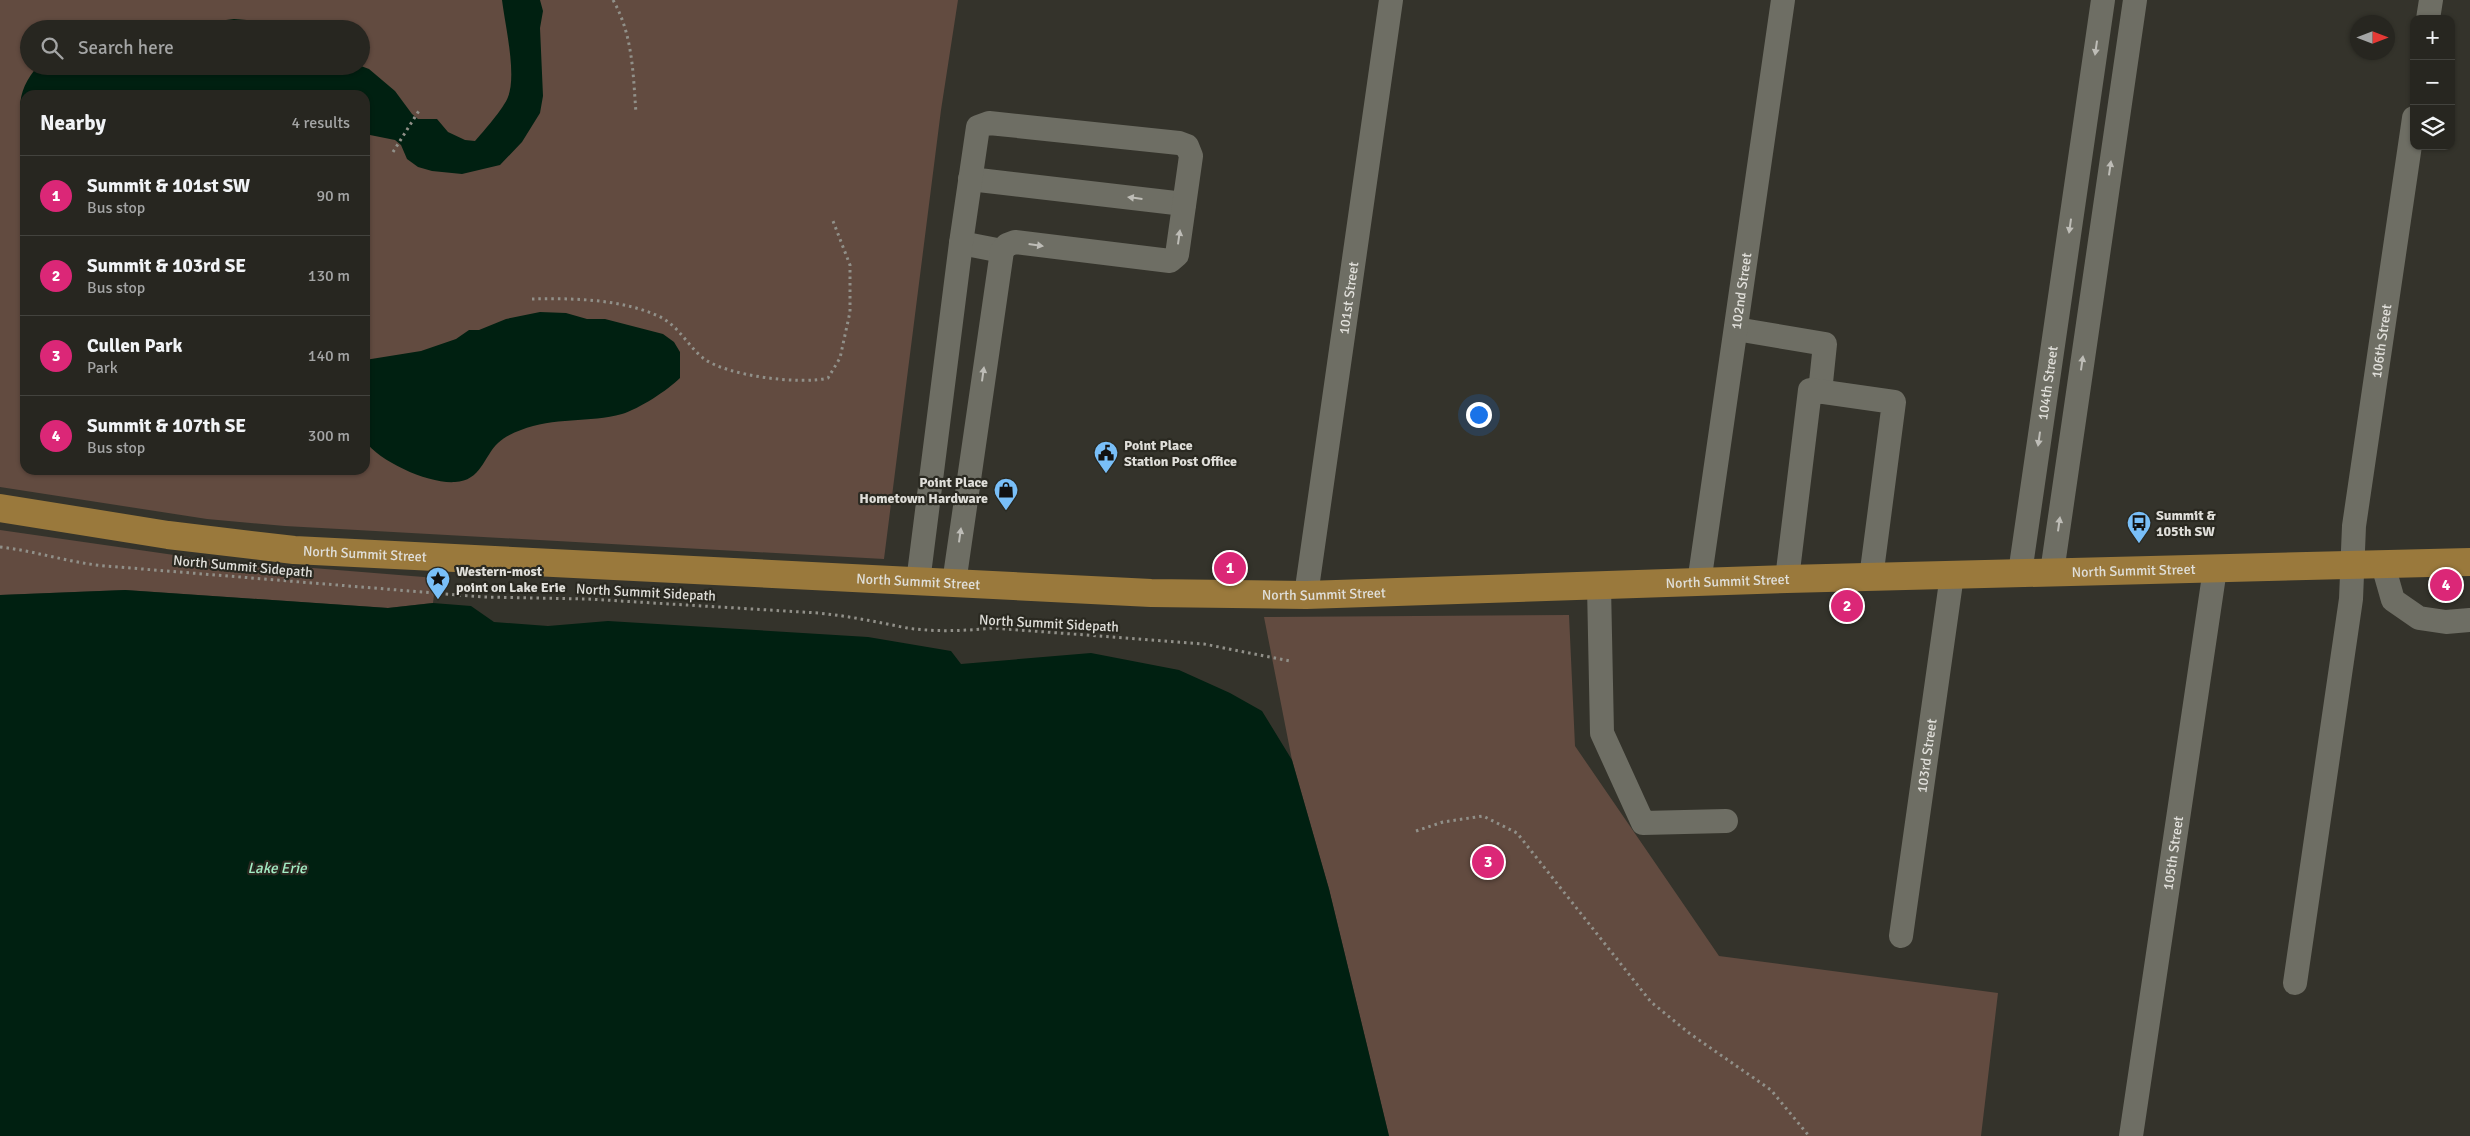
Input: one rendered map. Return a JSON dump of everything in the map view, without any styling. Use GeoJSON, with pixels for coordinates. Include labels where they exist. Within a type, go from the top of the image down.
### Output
{"type":"FeatureCollection","features":[{"type":"Feature","properties":{"kind":"main road","name":"North Summit Street"},"geometry":{"type":"LineString","coordinates":[[0,508],[168,535],[294,550],[1152,593],[1306,595],[2052,572],[2470,562]]}},
{"type":"Feature","properties":{"kind":"street","name":"101st Street"},"geometry":{"type":"LineString","coordinates":[[1306,595],[1391,0]]}},
{"type":"Feature","properties":{"kind":"street","name":"102nd Street"},"geometry":{"type":"LineString","coordinates":[[1699,583],[1783,0]]}},
{"type":"Feature","properties":{"kind":"street","name":"104th Street"},"geometry":{"type":"LineString","coordinates":[[2020,573],[2103,0]]}},
{"type":"Feature","properties":{"kind":"street"},"geometry":{"type":"LineString","coordinates":[[2052,572],[2135,0]]}},
{"type":"Feature","properties":{"kind":"street"},"geometry":{"type":"LineString","coordinates":[[2429,15],[2431,0]]}},
{"type":"Feature","properties":{"kind":"street"},"geometry":{"type":"LineString","coordinates":[[918,582],[975,137],[978,127],[983,124],[1179,143],[1187,146],[1191,156],[1177,255],[1170,261],[1015,242],[1007,245],[1002,251],[954,583]]}},
{"type":"Feature","properties":{"kind":"street","name":"106th Street"},"geometry":{"type":"LineString","coordinates":[[2295,983],[2351,599],[2354,526],[2410,145]]}},
{"type":"Feature","properties":{"kind":"street"},"geometry":{"type":"LineString","coordinates":[[970,179],[1184,204]]}},
{"type":"Feature","properties":{"kind":"street"},"geometry":{"type":"LineString","coordinates":[[2075,193],[2106,198]]}},
{"type":"Feature","properties":{"kind":"street"},"geometry":{"type":"LineString","coordinates":[[961,244],[1002,251]]}},
{"type":"Feature","properties":{"kind":"street"},"geometry":{"type":"LineString","coordinates":[[1736,329],[1825,344],[1820,392]]}},
{"type":"Feature","properties":{"kind":"street"},"geometry":{"type":"LineString","coordinates":[[1787,580],[1810,390],[1894,402],[1871,578]]}},
{"type":"Feature","properties":{"kind":"street"},"geometry":{"type":"LineString","coordinates":[[2383,565],[2393,600],[2419,618],[2446,622],[2470,620]]}},
{"type":"Feature","properties":{"kind":"street","name":"105th Street"},"geometry":{"type":"LineString","coordinates":[[2131,1136],[2214,569]]}},
{"type":"Feature","properties":{"kind":"street","name":"103rd Street"},"geometry":{"type":"LineString","coordinates":[[1900,936],[1952,575]]}},
{"type":"Feature","properties":{"kind":"street"},"geometry":{"type":"LineString","coordinates":[[1599,586],[1602,733],[1643,823],[1726,821]]}},
{"type":"Feature","properties":{"kind":"path"},"geometry":{"type":"LineString","coordinates":[[613,0],[619,10],[630,43],[636,113]]}},
{"type":"Feature","properties":{"kind":"path"},"geometry":{"type":"LineString","coordinates":[[393,152],[420,109]]}},
{"type":"Feature","properties":{"kind":"path"},"geometry":{"type":"LineString","coordinates":[[532,299],[573,298],[612,304],[656,315],[679,329],[704,358],[723,367],[778,380],[814,382],[828,378],[840,358],[850,312],[850,265],[833,221]]}},
{"type":"Feature","properties":{"kind":"path","name":"North Summit Sidepath"},"geometry":{"type":"LineString","coordinates":[[0,547],[22,550],[79,564],[474,596],[588,599],[818,613],[926,629],[1000,629],[1204,644],[1290,661]]}},
{"type":"Feature","properties":{"kind":"path"},"geometry":{"type":"LineString","coordinates":[[1416,831],[1443,822],[1483,816],[1517,833],[1651,1002],[1689,1033],[1771,1090],[1809,1136]]}},
{"type":"Feature","properties":{"kind":"shaded area"},"geometry":{"type":"Polygon","coordinates":[[[0,0],[958,0],[941,110],[884,559],[285,526],[207,519],[0,487],[0,0]]]}},
{"type":"Feature","properties":{"kind":"shaded area"},"geometry":{"type":"Polygon","coordinates":[[[0,530],[202,559],[436,578],[433,603],[388,608],[125,590],[0,595],[0,530]]]}},
{"type":"Feature","properties":{"kind":"shaded area"},"geometry":{"type":"Polygon","coordinates":[[[1569,615],[1575,746],[1719,956],[1998,993],[1981,1136],[1389,1136],[1329,889],[1292,760],[1264,617],[1569,615]]]}},
{"type":"Feature","properties":{"kind":"water"},"geometry":{"type":"Polygon","coordinates":[[[502,0],[540,0],[543,11],[540,28],[543,96],[540,113],[522,142],[500,165],[462,174],[432,171],[418,167],[407,159],[401,145],[395,140],[370,135],[370,90],[23,90],[31,75],[370,75],[370,70],[395,91],[418,119],[437,119],[448,132],[465,140],[475,141],[493,120],[508,97],[511,63],[502,0]]]}},
{"type":"Feature","properties":{"kind":"water"},"geometry":{"type":"Polygon","coordinates":[[[540,312],[566,313],[587,319],[605,319],[663,334],[674,342],[680,352],[680,378],[653,399],[622,414],[610,417],[546,423],[512,434],[498,443],[476,473],[464,481],[444,482],[419,475],[393,464],[372,449],[370,447],[370,359],[421,351],[456,339],[469,330],[479,330],[506,319],[540,312]]]}},
{"type":"Feature","properties":{"kind":"water","name":"Lake Erie"},"geometry":{"type":"Polygon","coordinates":[[[125,590],[388,608],[433,603],[471,606],[494,622],[548,626],[608,621],[868,637],[951,651],[961,664],[1091,653],[1179,670],[1230,693],[1262,711],[1292,760],[1329,889],[1389,1136],[0,1136],[0,595],[125,590]]]}},
{"type":"Feature","properties":{"kind":"place","name":"Point Place Station Post Office"},"geometry":{"type":"Point","coordinates":[1106,474]}},
{"type":"Feature","properties":{"kind":"place","name":"Point Place Hometown Hardware"},"geometry":{"type":"Point","coordinates":[1006,511]}},
{"type":"Feature","properties":{"kind":"place","name":"Summit & 105th SW"},"geometry":{"type":"Point","coordinates":[2139,544]}},
{"type":"Feature","properties":{"kind":"place","name":"Summit & 101st SW"},"geometry":{"type":"Point","coordinates":[1230,568]}},
{"type":"Feature","properties":{"kind":"place","name":"Summit & 107th SE"},"geometry":{"type":"Point","coordinates":[2446,585]}},
{"type":"Feature","properties":{"kind":"place","name":"Western-most point on Lake Erie"},"geometry":{"type":"Point","coordinates":[438,600]}},
{"type":"Feature","properties":{"kind":"place","name":"Summit & 103rd SE"},"geometry":{"type":"Point","coordinates":[1847,606]}},
{"type":"Feature","properties":{"kind":"place","name":"Cullen Park"},"geometry":{"type":"Point","coordinates":[1488,862]}}]}
